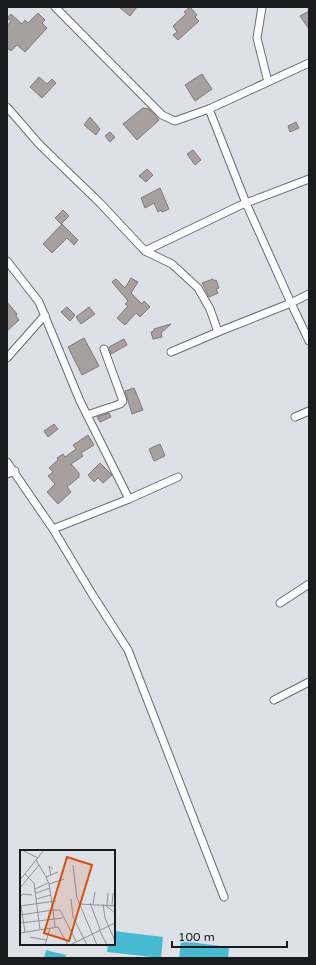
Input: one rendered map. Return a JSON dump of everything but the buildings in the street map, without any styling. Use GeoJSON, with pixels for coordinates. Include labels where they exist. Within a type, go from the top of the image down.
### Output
{"type":"FeatureCollection","features":[{"type":"Feature","properties":{"kind":"street"},"geometry":{"type":"LineString","coordinates":[[55,7],[162,115],[172,121],[178,121],[209,109],[309,63]]}},
{"type":"Feature","properties":{"kind":"street"},"geometry":{"type":"LineString","coordinates":[[262,7],[257,38],[268,82]]}},
{"type":"Feature","properties":{"kind":"street"},"geometry":{"type":"LineString","coordinates":[[7,107],[38,144],[100,203],[145,251],[172,264],[198,288],[207,302],[218,332]]}},
{"type":"Feature","properties":{"kind":"street"},"geometry":{"type":"LineString","coordinates":[[209,109],[246,203],[309,341]]}},
{"type":"Feature","properties":{"kind":"street"},"geometry":{"type":"LineString","coordinates":[[145,251],[246,203],[309,179]]}},
{"type":"Feature","properties":{"kind":"street"},"geometry":{"type":"LineString","coordinates":[[7,261],[33,292],[45,315],[73,386],[129,499]]}},
{"type":"Feature","properties":{"kind":"street"},"geometry":{"type":"LineString","coordinates":[[171,352],[291,303],[309,294]]}},
{"type":"Feature","properties":{"kind":"street"},"geometry":{"type":"LineString","coordinates":[[7,358],[45,315]]}},
{"type":"Feature","properties":{"kind":"street"},"geometry":{"type":"LineString","coordinates":[[87,415],[120,404],[123,401],[104,350]]}},
{"type":"Feature","properties":{"kind":"street"},"geometry":{"type":"LineString","coordinates":[[295,417],[309,411]]}},
{"type":"Feature","properties":{"kind":"street"},"geometry":{"type":"LineString","coordinates":[[7,462],[15,471],[53,529],[128,650],[224,897]]}},
{"type":"Feature","properties":{"kind":"street"},"geometry":{"type":"LineString","coordinates":[[7,474],[15,471]]}},
{"type":"Feature","properties":{"kind":"street"},"geometry":{"type":"LineString","coordinates":[[53,529],[129,499],[178,477]]}},
{"type":"Feature","properties":{"kind":"street"},"geometry":{"type":"LineString","coordinates":[[280,602],[309,584]]}},
{"type":"Feature","properties":{"kind":"street"},"geometry":{"type":"LineString","coordinates":[[274,700],[309,682]]}},
{"type":"Feature","properties":{"kind":"water"},"geometry":{"type":"Polygon","coordinates":[[[115,931],[163,937],[161,958],[107,952],[108,945],[115,945],[115,931]]]}},
{"type":"Feature","properties":{"kind":"water"},"geometry":{"type":"Polygon","coordinates":[[[181,941],[229,947],[228,958],[179,958],[181,941]]]}},
{"type":"Feature","properties":{"kind":"water"},"geometry":{"type":"Polygon","coordinates":[[[46,950],[66,955],[66,958],[44,958],[46,950]]]}}]}
